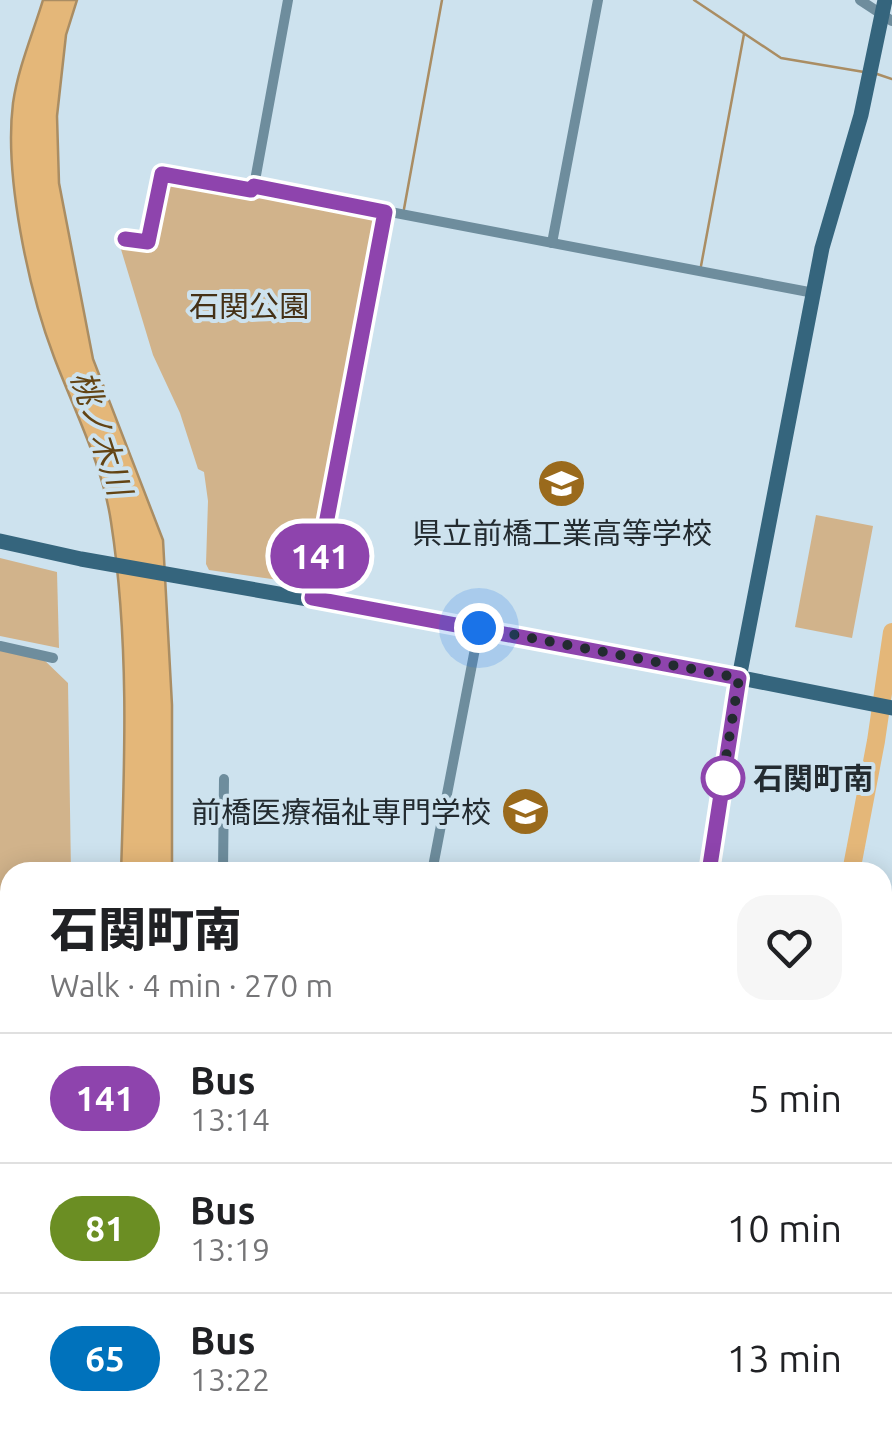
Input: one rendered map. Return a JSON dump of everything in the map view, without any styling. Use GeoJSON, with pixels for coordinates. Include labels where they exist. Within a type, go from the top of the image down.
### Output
{"type":"FeatureCollection","features":[{"type":"Feature","properties":{"kind":"street"},"geometry":{"type":"LineString","coordinates":[[125,239],[148,242],[162,174],[251,190],[254,186],[288,0]]}},
{"type":"Feature","properties":{"kind":"street"},"geometry":{"type":"LineString","coordinates":[[552,244],[598,0]]}},
{"type":"Feature","properties":{"kind":"street"},"geometry":{"type":"LineString","coordinates":[[711,862],[739,678],[822,248],[887,12],[860,0]]}},
{"type":"Feature","properties":{"kind":"street"},"geometry":{"type":"LineString","coordinates":[[254,186],[814,293]]}},
{"type":"Feature","properties":{"kind":"street"},"geometry":{"type":"LineString","coordinates":[[312,598],[317,528],[385,212]]}},
{"type":"Feature","properties":{"kind":"street"},"geometry":{"type":"LineString","coordinates":[[0,541],[892,708]]}},
{"type":"Feature","properties":{"kind":"street"},"geometry":{"type":"LineString","coordinates":[[434,862],[479,628]]}},
{"type":"Feature","properties":{"kind":"street"},"geometry":{"type":"LineString","coordinates":[[0,646],[53,658]]}},
{"type":"Feature","properties":{"kind":"street"},"geometry":{"type":"LineString","coordinates":[[223,862],[224,779]]}},
{"type":"Feature","properties":{"kind":"green space","name":"石関公園"},"geometry":{"type":"Polygon","coordinates":[[[164,183],[258,199],[264,195],[373,216],[376,220],[307,584],[209,570],[206,564],[208,501],[204,472],[198,469],[180,413],[153,355],[120,246],[151,250],[164,183]]]}},
{"type":"Feature","properties":{"kind":"green space"},"geometry":{"type":"Polygon","coordinates":[[[816,515],[873,526],[852,638],[795,627],[816,515]]]}},
{"type":"Feature","properties":{"kind":"green space"},"geometry":{"type":"Polygon","coordinates":[[[0,558],[57,572],[59,648],[0,636],[0,558]]]}},
{"type":"Feature","properties":{"kind":"green space"},"geometry":{"type":"Polygon","coordinates":[[[0,648],[41,657],[68,683],[71,862],[0,862],[0,648]]]}},
{"type":"Feature","properties":{"kind":"water","name":"桃ノ木川"},"geometry":{"type":"Polygon","coordinates":[[[43,0],[77,0],[66,35],[57,116],[59,183],[93,359],[163,540],[172,705],[172,862],[121,862],[123,653],[117,566],[107,501],[95,459],[44,330],[20,232],[11,132],[22,64],[43,0]]]}},
{"type":"Feature","properties":{"kind":"waterway"},"geometry":{"type":"LineString","coordinates":[[404,209],[442,0]]}},
{"type":"Feature","properties":{"kind":"waterway"},"geometry":{"type":"LineString","coordinates":[[694,0],[781,58],[864,72]]}},
{"type":"Feature","properties":{"kind":"waterway"},"geometry":{"type":"LineString","coordinates":[[701,266],[744,34]]}},
{"type":"Feature","properties":{"kind":"waterway"},"geometry":{"type":"LineString","coordinates":[[877,74],[892,79]]}},
{"type":"Feature","properties":{"kind":"waterway"},"geometry":{"type":"LineString","coordinates":[[853,862],[892,632]]}},
{"type":"Feature","properties":{"kind":"bus line","name":"141"},"geometry":{"type":"LineString","coordinates":[[125,239],[148,242],[162,174],[251,190],[254,186],[385,212],[312,598],[739,678],[710,862]]}},
{"type":"Feature","properties":{"kind":"place","name":"県立前橋工業高等学校"},"geometry":{"type":"Point","coordinates":[562,484]}},
{"type":"Feature","properties":{"kind":"place","name":"石関町南"},"geometry":{"type":"Point","coordinates":[723,778]}},
{"type":"Feature","properties":{"kind":"place","name":"前橋医療福祉専門学校"},"geometry":{"type":"Point","coordinates":[526,812]}},
{"type":"Feature","properties":{"kind":"route"},"geometry":{"type":"LineString","coordinates":[[479,628],[739,678],[721,788],[723,778]]}}]}
